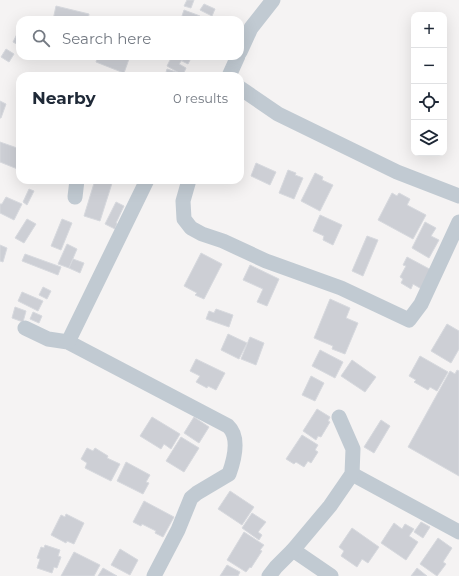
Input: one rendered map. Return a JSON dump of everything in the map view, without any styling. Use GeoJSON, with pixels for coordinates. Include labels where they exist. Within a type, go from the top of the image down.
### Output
{"type":"FeatureCollection","features":[{"type":"Feature","properties":{"kind":"street"},"geometry":{"type":"LineString","coordinates":[[244,43],[251,28],[259,0]]}},
{"type":"Feature","properties":{"kind":"street"},"geometry":{"type":"LineString","coordinates":[[251,28],[273,0]]}},
{"type":"Feature","properties":{"kind":"street"},"geometry":{"type":"LineString","coordinates":[[231,72],[236,60]]}},
{"type":"Feature","properties":{"kind":"street"},"geometry":{"type":"LineString","coordinates":[[244,91],[278,114],[397,172],[459,196]]}},
{"type":"Feature","properties":{"kind":"street"},"geometry":{"type":"LineString","coordinates":[[74,197],[76,184]]}},
{"type":"Feature","properties":{"kind":"street"},"geometry":{"type":"LineString","coordinates":[[68,342],[145,184]]}},
{"type":"Feature","properties":{"kind":"street"},"geometry":{"type":"LineString","coordinates":[[188,184],[183,202],[184,219],[191,228],[266,261],[341,288],[408,320],[421,304],[459,222]]}},
{"type":"Feature","properties":{"kind":"street"},"geometry":{"type":"LineString","coordinates":[[25,328],[48,339],[68,342],[232,429],[235,435],[232,466],[229,474],[196,493],[191,498],[178,530],[154,576]]}},
{"type":"Feature","properties":{"kind":"street"},"geometry":{"type":"LineString","coordinates":[[269,576],[330,506],[352,474],[352,449],[339,417]]}},
{"type":"Feature","properties":{"kind":"street"},"geometry":{"type":"LineString","coordinates":[[352,474],[459,532]]}},
{"type":"Feature","properties":{"kind":"street"},"geometry":{"type":"LineString","coordinates":[[293,550],[331,576]]}},
{"type":"Feature","properties":{"kind":"building"},"geometry":{"type":"Polygon","coordinates":[[[187,0],[194,0],[191,8],[184,6],[187,0]]]}},
{"type":"Feature","properties":{"kind":"building"},"geometry":{"type":"Polygon","coordinates":[[[204,4],[215,9],[212,16],[200,10],[204,4]]]}},
{"type":"Feature","properties":{"kind":"building"},"geometry":{"type":"Polygon","coordinates":[[[56,6],[89,14],[89,16],[54,16],[56,6]]]}},
{"type":"Feature","properties":{"kind":"building"},"geometry":{"type":"Polygon","coordinates":[[[184,10],[200,16],[182,16],[184,10]]]}},
{"type":"Feature","properties":{"kind":"building"},"geometry":{"type":"Polygon","coordinates":[[[16,36],[16,44],[13,42],[16,36]]]}},
{"type":"Feature","properties":{"kind":"building"},"geometry":{"type":"Polygon","coordinates":[[[6,49],[14,54],[9,62],[1,57],[6,49]]]}},
{"type":"Feature","properties":{"kind":"building"},"geometry":{"type":"Polygon","coordinates":[[[97,60],[129,60],[124,72],[96,62],[97,60]]]}},
{"type":"Feature","properties":{"kind":"building"},"geometry":{"type":"Polygon","coordinates":[[[170,60],[182,60],[179,64],[186,68],[184,72],[178,72],[167,66],[170,60]]]}},
{"type":"Feature","properties":{"kind":"building"},"geometry":{"type":"Polygon","coordinates":[[[182,60],[190,60],[188,64],[182,60]]]}},
{"type":"Feature","properties":{"kind":"building"},"geometry":{"type":"Polygon","coordinates":[[[167,69],[176,72],[166,72],[167,69]]]}},
{"type":"Feature","properties":{"kind":"building"},"geometry":{"type":"Polygon","coordinates":[[[0,101],[6,104],[1,118],[0,118],[0,101]]]}},
{"type":"Feature","properties":{"kind":"building"},"geometry":{"type":"Polygon","coordinates":[[[0,142],[16,148],[16,168],[0,162],[0,142]]]}},
{"type":"Feature","properties":{"kind":"building"},"geometry":{"type":"Polygon","coordinates":[[[256,163],[276,172],[270,185],[251,176],[256,163]]]}},
{"type":"Feature","properties":{"kind":"building"},"geometry":{"type":"Polygon","coordinates":[[[288,170],[303,178],[294,199],[279,193],[288,170]]]}},
{"type":"Feature","properties":{"kind":"building"},"geometry":{"type":"Polygon","coordinates":[[[315,173],[323,177],[322,180],[333,185],[320,211],[301,201],[315,173]]]}},
{"type":"Feature","properties":{"kind":"building"},"geometry":{"type":"Polygon","coordinates":[[[94,184],[112,184],[100,221],[84,216],[94,184]]]}},
{"type":"Feature","properties":{"kind":"building"},"geometry":{"type":"Polygon","coordinates":[[[29,189],[34,191],[27,205],[23,202],[29,189]]]}},
{"type":"Feature","properties":{"kind":"building"},"geometry":{"type":"Polygon","coordinates":[[[392,193],[397,196],[399,193],[410,199],[407,205],[426,215],[413,239],[378,220],[392,193]]]}},
{"type":"Feature","properties":{"kind":"building"},"geometry":{"type":"Polygon","coordinates":[[[6,197],[22,204],[14,220],[0,213],[0,204],[2,204],[6,197]]]}},
{"type":"Feature","properties":{"kind":"building"},"geometry":{"type":"Polygon","coordinates":[[[116,202],[124,206],[116,223],[115,229],[105,224],[116,202]]]}},
{"type":"Feature","properties":{"kind":"building"},"geometry":{"type":"Polygon","coordinates":[[[320,215],[342,225],[333,245],[323,240],[324,236],[313,231],[320,215]]]}},
{"type":"Feature","properties":{"kind":"building"},"geometry":{"type":"Polygon","coordinates":[[[27,219],[36,224],[24,243],[15,238],[27,219]]]}},
{"type":"Feature","properties":{"kind":"building"},"geometry":{"type":"Polygon","coordinates":[[[62,219],[72,223],[61,250],[51,246],[62,219]]]}},
{"type":"Feature","properties":{"kind":"building"},"geometry":{"type":"Polygon","coordinates":[[[425,222],[436,228],[431,236],[439,240],[429,258],[412,248],[425,222]]]}},
{"type":"Feature","properties":{"kind":"building"},"geometry":{"type":"Polygon","coordinates":[[[367,236],[378,240],[363,276],[352,271],[367,236]]]}},
{"type":"Feature","properties":{"kind":"building"},"geometry":{"type":"Polygon","coordinates":[[[67,244],[77,249],[69,268],[58,264],[67,244]]]}},
{"type":"Feature","properties":{"kind":"building"},"geometry":{"type":"Polygon","coordinates":[[[0,245],[7,248],[3,262],[0,261],[0,245]]]}},
{"type":"Feature","properties":{"kind":"building"},"geometry":{"type":"Polygon","coordinates":[[[201,253],[222,264],[204,299],[195,295],[197,293],[184,286],[201,253]]]}},
{"type":"Feature","properties":{"kind":"building"},"geometry":{"type":"Polygon","coordinates":[[[25,254],[61,267],[58,275],[22,261],[25,254]]]}},
{"type":"Feature","properties":{"kind":"building"},"geometry":{"type":"Polygon","coordinates":[[[407,257],[435,272],[425,291],[413,284],[411,289],[401,283],[403,279],[400,277],[406,266],[403,265],[407,257]]]}},
{"type":"Feature","properties":{"kind":"building"},"geometry":{"type":"Polygon","coordinates":[[[73,259],[84,263],[80,273],[69,268],[73,259]]]}},
{"type":"Feature","properties":{"kind":"building"},"geometry":{"type":"Polygon","coordinates":[[[250,265],[279,279],[267,306],[257,302],[263,289],[243,280],[250,265]]]}},
{"type":"Feature","properties":{"kind":"building"},"geometry":{"type":"Polygon","coordinates":[[[43,287],[51,291],[47,299],[39,295],[43,287]]]}},
{"type":"Feature","properties":{"kind":"building"},"geometry":{"type":"Polygon","coordinates":[[[22,292],[43,301],[38,311],[18,301],[22,292]]]}},
{"type":"Feature","properties":{"kind":"building"},"geometry":{"type":"Polygon","coordinates":[[[330,299],[350,308],[346,318],[358,323],[345,354],[332,349],[333,346],[314,338],[330,299]]]}},
{"type":"Feature","properties":{"kind":"building"},"geometry":{"type":"Polygon","coordinates":[[[15,307],[26,311],[23,322],[12,318],[15,307]]]}},
{"type":"Feature","properties":{"kind":"building"},"geometry":{"type":"Polygon","coordinates":[[[216,309],[233,315],[229,327],[206,319],[209,311],[214,313],[216,309]]]}},
{"type":"Feature","properties":{"kind":"building"},"geometry":{"type":"Polygon","coordinates":[[[33,312],[42,316],[39,323],[30,319],[33,312]]]}},
{"type":"Feature","properties":{"kind":"building"},"geometry":{"type":"Polygon","coordinates":[[[447,324],[459,331],[459,349],[451,363],[431,351],[447,324]]]}},
{"type":"Feature","properties":{"kind":"building"},"geometry":{"type":"Polygon","coordinates":[[[228,334],[247,343],[239,359],[221,350],[228,334]]]}},
{"type":"Feature","properties":{"kind":"building"},"geometry":{"type":"Polygon","coordinates":[[[250,337],[264,343],[256,365],[241,359],[250,337]]]}},
{"type":"Feature","properties":{"kind":"building"},"geometry":{"type":"Polygon","coordinates":[[[320,350],[343,362],[335,378],[312,366],[320,350]]]}},
{"type":"Feature","properties":{"kind":"building"},"geometry":{"type":"Polygon","coordinates":[[[420,356],[448,372],[437,391],[430,387],[428,390],[414,382],[416,380],[409,376],[420,356]]]}},
{"type":"Feature","properties":{"kind":"building"},"geometry":{"type":"Polygon","coordinates":[[[196,359],[225,373],[216,390],[208,386],[207,388],[196,382],[200,376],[190,371],[196,359]]]}},
{"type":"Feature","properties":{"kind":"building"},"geometry":{"type":"Polygon","coordinates":[[[352,360],[376,377],[365,392],[341,376],[352,360]]]}},
{"type":"Feature","properties":{"kind":"building"},"geometry":{"type":"Polygon","coordinates":[[[457,370],[459,371],[459,476],[408,447],[450,371],[455,374],[457,370]]]}},
{"type":"Feature","properties":{"kind":"building"},"geometry":{"type":"Polygon","coordinates":[[[311,376],[324,383],[315,401],[302,395],[311,376]]]}},
{"type":"Feature","properties":{"kind":"building"},"geometry":{"type":"Polygon","coordinates":[[[317,409],[330,417],[328,421],[330,422],[321,437],[318,436],[316,440],[303,431],[317,409]]]}},
{"type":"Feature","properties":{"kind":"building"},"geometry":{"type":"Polygon","coordinates":[[[152,417],[180,434],[171,449],[164,444],[161,449],[140,436],[152,417]]]}},
{"type":"Feature","properties":{"kind":"building"},"geometry":{"type":"Polygon","coordinates":[[[194,417],[209,427],[199,443],[184,433],[194,417]]]}},
{"type":"Feature","properties":{"kind":"building"},"geometry":{"type":"Polygon","coordinates":[[[381,420],[390,426],[374,453],[364,447],[381,420]]]}},
{"type":"Feature","properties":{"kind":"building"},"geometry":{"type":"Polygon","coordinates":[[[302,435],[318,445],[315,450],[318,452],[311,463],[308,461],[304,467],[296,462],[294,464],[286,459],[302,435]]]}},
{"type":"Feature","properties":{"kind":"building"},"geometry":{"type":"Polygon","coordinates":[[[181,437],[199,448],[184,472],[166,461],[181,437]]]}},
{"type":"Feature","properties":{"kind":"building"},"geometry":{"type":"Polygon","coordinates":[[[87,448],[93,451],[95,448],[108,456],[107,458],[120,464],[111,481],[85,468],[87,463],[81,459],[87,448]]]}},
{"type":"Feature","properties":{"kind":"building"},"geometry":{"type":"Polygon","coordinates":[[[126,462],[150,475],[146,482],[149,483],[143,494],[117,481],[126,462]]]}},
{"type":"Feature","properties":{"kind":"building"},"geometry":{"type":"Polygon","coordinates":[[[230,491],[254,507],[242,525],[218,509],[230,491]]]}},
{"type":"Feature","properties":{"kind":"building"},"geometry":{"type":"Polygon","coordinates":[[[144,501],[174,517],[163,537],[155,533],[156,531],[142,524],[141,526],[133,522],[144,501]]]}},
{"type":"Feature","properties":{"kind":"building"},"geometry":{"type":"Polygon","coordinates":[[[252,513],[266,522],[258,532],[262,535],[259,540],[242,528],[252,513]]]}},
{"type":"Feature","properties":{"kind":"building"},"geometry":{"type":"Polygon","coordinates":[[[66,514],[84,523],[74,544],[67,541],[66,543],[51,535],[61,515],[65,517],[66,514]]]}},
{"type":"Feature","properties":{"kind":"building"},"geometry":{"type":"Polygon","coordinates":[[[421,522],[430,527],[423,538],[414,532],[421,522]]]}},
{"type":"Feature","properties":{"kind":"building"},"geometry":{"type":"Polygon","coordinates":[[[394,523],[402,529],[405,524],[414,529],[409,536],[418,542],[406,560],[381,543],[394,523]]]}},
{"type":"Feature","properties":{"kind":"building"},"geometry":{"type":"Polygon","coordinates":[[[352,528],[379,547],[368,563],[362,559],[357,567],[341,556],[344,551],[339,547],[352,528]]]}},
{"type":"Feature","properties":{"kind":"building"},"geometry":{"type":"Polygon","coordinates":[[[244,532],[264,545],[260,550],[262,551],[251,568],[250,567],[246,572],[227,560],[244,532]]]}},
{"type":"Feature","properties":{"kind":"building"},"geometry":{"type":"Polygon","coordinates":[[[438,538],[452,548],[443,562],[446,564],[437,576],[420,564],[438,538]]]}},
{"type":"Feature","properties":{"kind":"building"},"geometry":{"type":"Polygon","coordinates":[[[45,545],[60,550],[58,556],[61,557],[57,568],[54,567],[52,573],[37,568],[40,559],[37,558],[41,547],[44,548],[45,545]]]}},
{"type":"Feature","properties":{"kind":"building"},"geometry":{"type":"Polygon","coordinates":[[[120,549],[138,560],[130,575],[111,565],[120,549]]]}},
{"type":"Feature","properties":{"kind":"building"},"geometry":{"type":"Polygon","coordinates":[[[74,552],[100,565],[94,576],[61,576],[74,552]]]}},
{"type":"Feature","properties":{"kind":"building"},"geometry":{"type":"Polygon","coordinates":[[[227,565],[240,572],[238,576],[220,576],[227,565]]]}},
{"type":"Feature","properties":{"kind":"building"},"geometry":{"type":"Polygon","coordinates":[[[103,568],[117,576],[98,576],[103,568]]]}},
{"type":"Feature","properties":{"kind":"building"},"geometry":{"type":"Polygon","coordinates":[[[417,568],[427,576],[411,576],[417,568]]]}}]}
